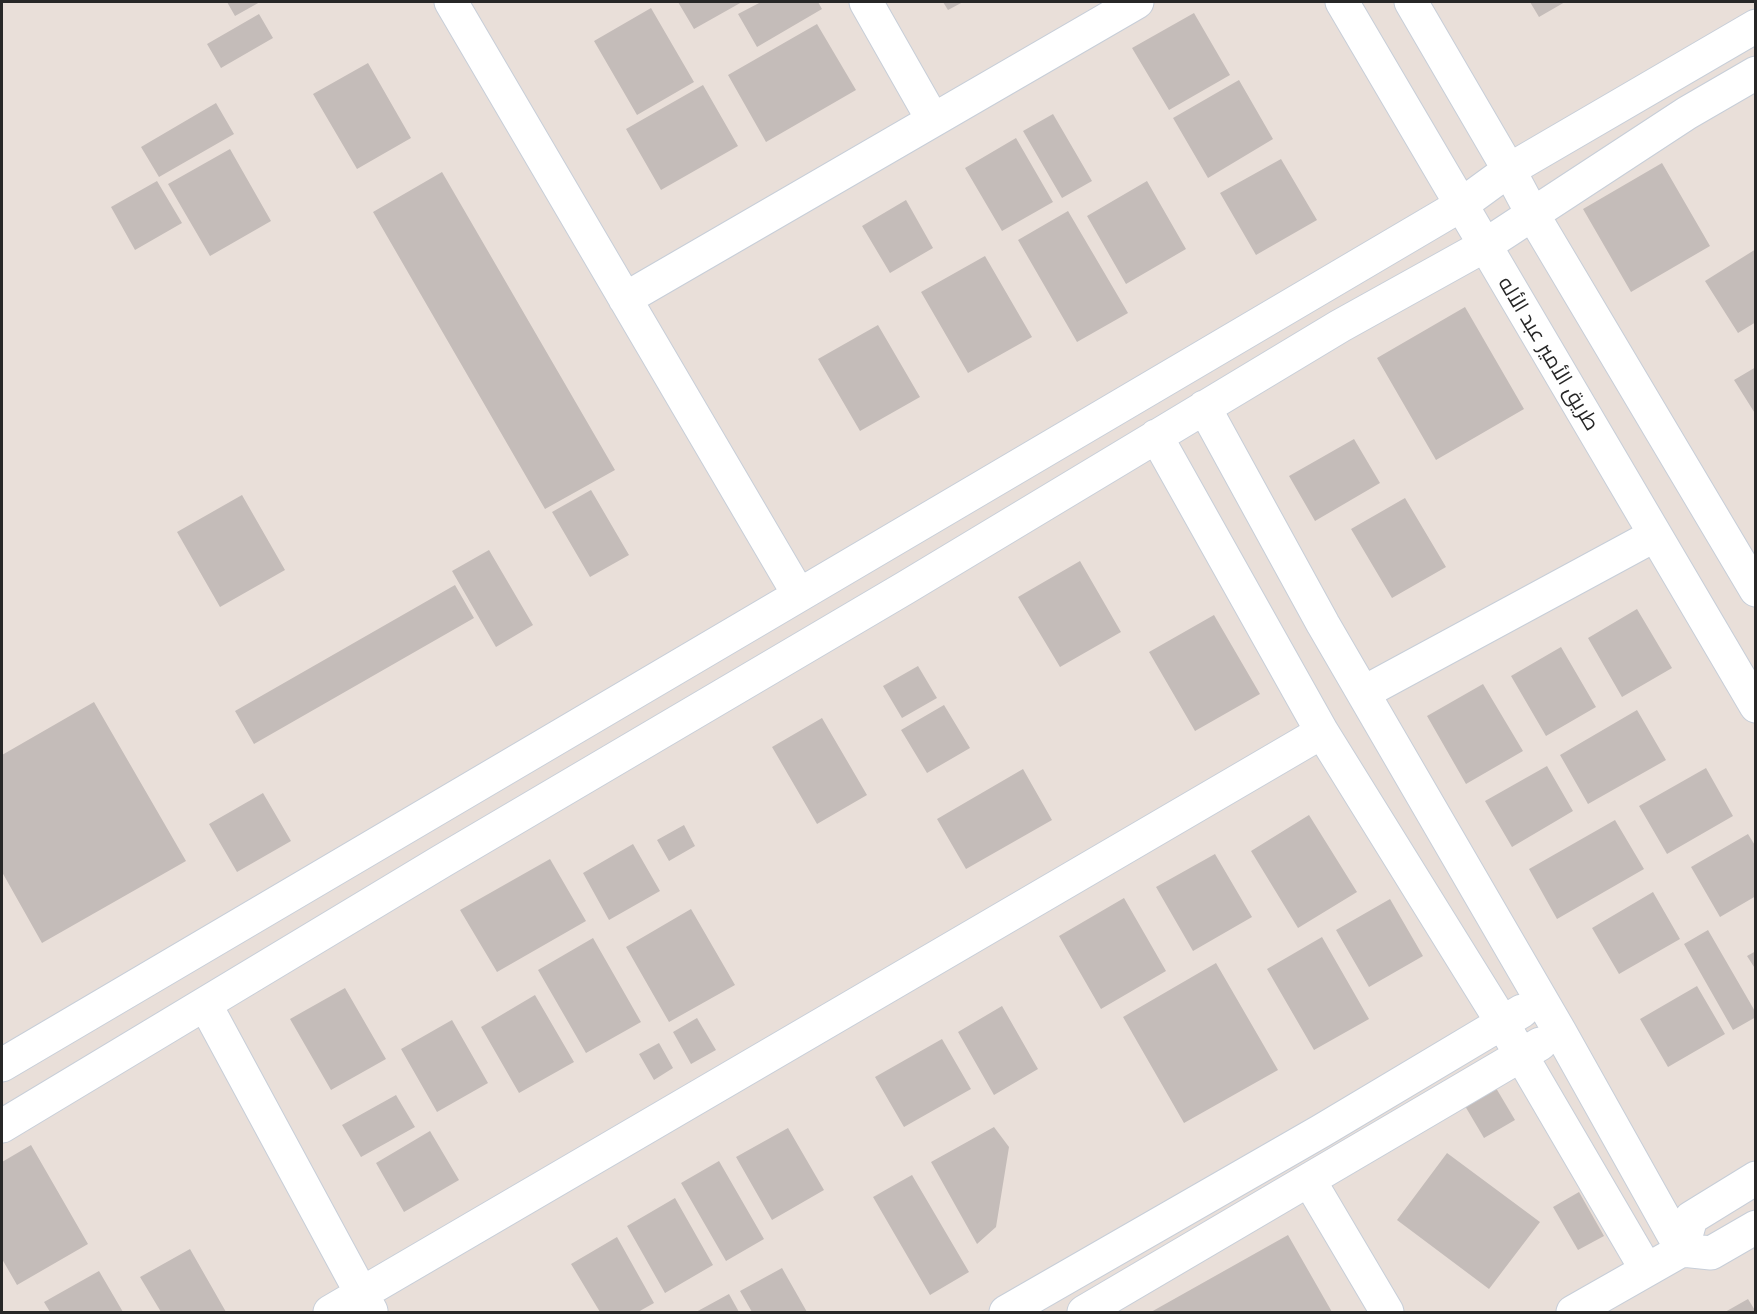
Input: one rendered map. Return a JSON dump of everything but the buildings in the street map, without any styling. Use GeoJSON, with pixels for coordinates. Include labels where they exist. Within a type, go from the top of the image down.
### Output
{"type":"FeatureCollection","features":[{"type":"Feature","properties":{"kind":"street"},"geometry":{"type":"LineString","coordinates":[[451,2],[799,595]]}},
{"type":"Feature","properties":{"kind":"street"},"geometry":{"type":"LineString","coordinates":[[866,2],[933,120]]}},
{"type":"Feature","properties":{"kind":"street"},"geometry":{"type":"LineString","coordinates":[[626,299],[1137,2]]}},
{"type":"Feature","properties":{"kind":"street","name":"طريق الأمير عبد الأله"},"geometry":{"type":"LineString","coordinates":[[1342,2],[1755,706]]}},
{"type":"Feature","properties":{"kind":"street"},"geometry":{"type":"LineString","coordinates":[[1411,2],[1533,215],[1755,590]]}},
{"type":"Feature","properties":{"kind":"street"},"geometry":{"type":"LineString","coordinates":[[2,1065],[1461,205],[1509,170],[1755,26]]}},
{"type":"Feature","properties":{"kind":"street"},"geometry":{"type":"LineString","coordinates":[[2,1126],[1340,326],[1484,246],[1687,113],[1755,73]]}},
{"type":"Feature","properties":{"kind":"street"},"geometry":{"type":"LineString","coordinates":[[1204,407],[1364,693],[1542,1000],[1682,1250]]}},
{"type":"Feature","properties":{"kind":"street"},"geometry":{"type":"LineString","coordinates":[[1156,436],[1322,732],[1521,1054],[1646,1269]]}},
{"type":"Feature","properties":{"kind":"street"},"geometry":{"type":"LineString","coordinates":[[1364,693],[1655,536]]}},
{"type":"Feature","properties":{"kind":"street"},"geometry":{"type":"LineString","coordinates":[[330,1312],[366,1303],[1322,732]]}},
{"type":"Feature","properties":{"kind":"street"},"geometry":{"type":"LineString","coordinates":[[1006,1312],[1322,1131],[1542,1000]]}},
{"type":"Feature","properties":{"kind":"street"},"geometry":{"type":"LineString","coordinates":[[205,1004],[366,1303]]}},
{"type":"Feature","properties":{"kind":"street"},"geometry":{"type":"LineString","coordinates":[[1084,1312],[1560,1032]]}},
{"type":"Feature","properties":{"kind":"street"},"geometry":{"type":"LineString","coordinates":[[1682,1250],[1691,1218],[1755,1178]]}},
{"type":"Feature","properties":{"kind":"street"},"geometry":{"type":"LineString","coordinates":[[1309,1180],[1387,1312]]}},
{"type":"Feature","properties":{"kind":"street"},"geometry":{"type":"LineString","coordinates":[[1573,1312],[1682,1250],[1711,1253],[1755,1227]]}}]}
